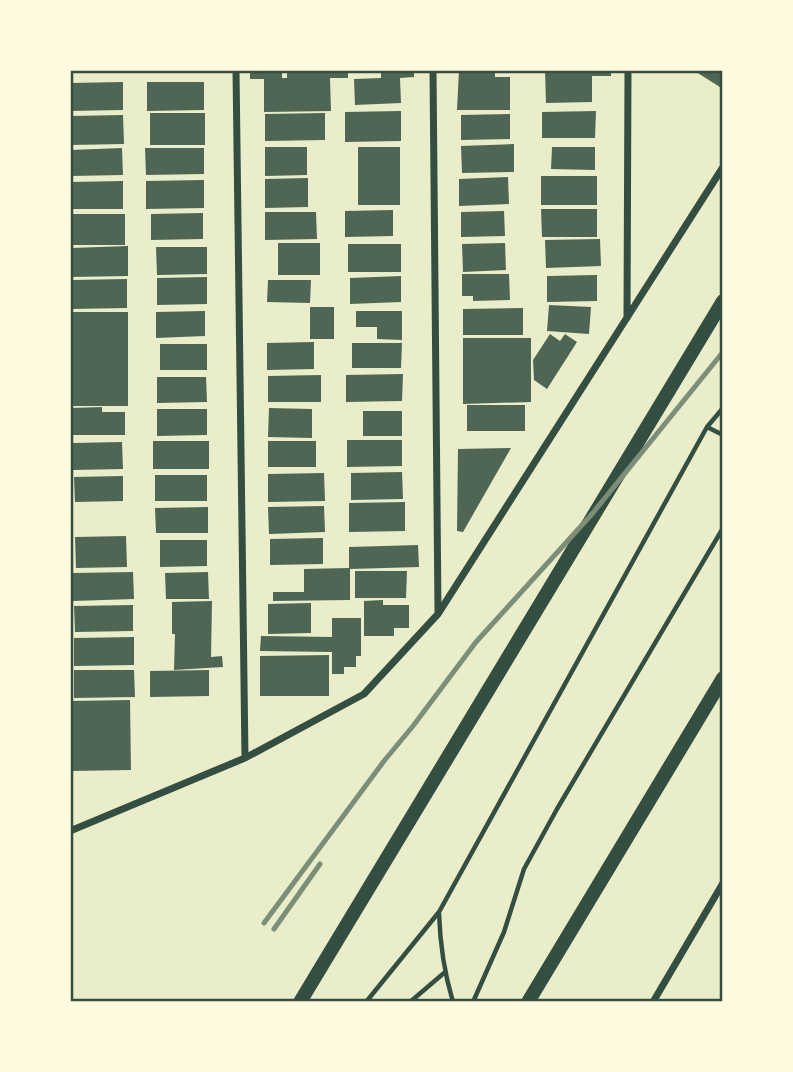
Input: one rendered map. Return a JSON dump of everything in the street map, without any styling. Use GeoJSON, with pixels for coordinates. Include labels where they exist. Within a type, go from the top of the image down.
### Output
{"type":"FeatureCollection","features":[{"type":"Feature","properties":{"kind":"main road"},"geometry":{"type":"LineString","coordinates":[[300,1002],[723,301]]}},
{"type":"Feature","properties":{"kind":"main road"},"geometry":{"type":"LineString","coordinates":[[528,1002],[722,680]]}},
{"type":"Feature","properties":{"kind":"street"},"geometry":{"type":"LineString","coordinates":[[236,70],[245,758]]}},
{"type":"Feature","properties":{"kind":"street"},"geometry":{"type":"LineString","coordinates":[[433,70],[438,614]]}},
{"type":"Feature","properties":{"kind":"street"},"geometry":{"type":"LineString","coordinates":[[627,319],[628,70]]}},
{"type":"Feature","properties":{"kind":"street"},"geometry":{"type":"LineString","coordinates":[[70,831],[245,758],[363,694],[438,614],[723,167]]}},
{"type":"Feature","properties":{"kind":"street"},"geometry":{"type":"LineString","coordinates":[[653,1002],[723,883]]}},
{"type":"Feature","properties":{"kind":"lane"},"geometry":{"type":"LineString","coordinates":[[366,1002],[439,912],[707,427],[723,408]]}},
{"type":"Feature","properties":{"kind":"lane"},"geometry":{"type":"LineString","coordinates":[[707,427],[723,435]]}},
{"type":"Feature","properties":{"kind":"lane"},"geometry":{"type":"LineString","coordinates":[[473,1002],[503,932],[524,869],[723,528]]}},
{"type":"Feature","properties":{"kind":"lane"},"geometry":{"type":"LineString","coordinates":[[439,912],[444,973],[453,1002]]}},
{"type":"Feature","properties":{"kind":"lane"},"geometry":{"type":"LineString","coordinates":[[410,1002],[444,973]]}},
{"type":"Feature","properties":{"kind":"building"},"geometry":{"type":"Polygon","coordinates":[[[250,70],[282,70],[282,78],[287,78],[287,70],[348,70],[348,78],[330,78],[331,111],[264,112],[264,79],[250,79],[250,70]]]}},
{"type":"Feature","properties":{"kind":"building"},"geometry":{"type":"Polygon","coordinates":[[[381,70],[414,70],[414,77],[400,78],[401,103],[355,105],[354,79],[381,78],[381,70]]]}},
{"type":"Feature","properties":{"kind":"building"},"geometry":{"type":"Polygon","coordinates":[[[459,70],[495,70],[495,77],[510,77],[510,110],[457,110],[459,70]]]}},
{"type":"Feature","properties":{"kind":"building"},"geometry":{"type":"Polygon","coordinates":[[[545,70],[611,70],[611,76],[592,76],[592,102],[546,103],[545,70]]]}},
{"type":"Feature","properties":{"kind":"building"},"geometry":{"type":"Polygon","coordinates":[[[693,70],[723,70],[723,89],[693,70]]]}},
{"type":"Feature","properties":{"kind":"building"},"geometry":{"type":"Polygon","coordinates":[[[123,82],[123,110],[70,111],[70,83],[123,82]]]}},
{"type":"Feature","properties":{"kind":"building"},"geometry":{"type":"Polygon","coordinates":[[[147,82],[204,82],[204,110],[147,111],[147,82]]]}},
{"type":"Feature","properties":{"kind":"building"},"geometry":{"type":"Polygon","coordinates":[[[401,111],[401,141],[345,142],[345,112],[401,111]]]}},
{"type":"Feature","properties":{"kind":"building"},"geometry":{"type":"Polygon","coordinates":[[[596,111],[595,138],[542,138],[542,112],[596,111]]]}},
{"type":"Feature","properties":{"kind":"building"},"geometry":{"type":"Polygon","coordinates":[[[150,113],[205,113],[205,145],[150,145],[150,113]]]}},
{"type":"Feature","properties":{"kind":"building"},"geometry":{"type":"Polygon","coordinates":[[[325,113],[325,140],[265,141],[265,114],[325,113]]]}},
{"type":"Feature","properties":{"kind":"building"},"geometry":{"type":"Polygon","coordinates":[[[510,114],[510,139],[461,140],[461,115],[510,114]]]}},
{"type":"Feature","properties":{"kind":"building"},"geometry":{"type":"Polygon","coordinates":[[[123,115],[124,144],[70,145],[70,116],[123,115]]]}},
{"type":"Feature","properties":{"kind":"building"},"geometry":{"type":"Polygon","coordinates":[[[514,144],[514,172],[462,173],[461,146],[514,144]]]}},
{"type":"Feature","properties":{"kind":"building"},"geometry":{"type":"Polygon","coordinates":[[[265,147],[307,147],[307,175],[265,176],[265,147]]]}},
{"type":"Feature","properties":{"kind":"building"},"geometry":{"type":"Polygon","coordinates":[[[358,147],[400,147],[400,205],[358,205],[358,147]]]}},
{"type":"Feature","properties":{"kind":"building"},"geometry":{"type":"Polygon","coordinates":[[[552,147],[595,147],[595,170],[551,169],[552,147]]]}},
{"type":"Feature","properties":{"kind":"building"},"geometry":{"type":"Polygon","coordinates":[[[122,148],[123,175],[70,176],[70,150],[122,148]]]}},
{"type":"Feature","properties":{"kind":"building"},"geometry":{"type":"Polygon","coordinates":[[[145,148],[204,148],[204,174],[146,175],[145,148]]]}},
{"type":"Feature","properties":{"kind":"building"},"geometry":{"type":"Polygon","coordinates":[[[541,176],[597,176],[597,205],[541,205],[541,176]]]}},
{"type":"Feature","properties":{"kind":"building"},"geometry":{"type":"Polygon","coordinates":[[[508,177],[509,204],[459,206],[459,179],[508,177]]]}},
{"type":"Feature","properties":{"kind":"building"},"geometry":{"type":"Polygon","coordinates":[[[308,178],[308,207],[265,208],[265,179],[308,178]]]}},
{"type":"Feature","properties":{"kind":"building"},"geometry":{"type":"Polygon","coordinates":[[[204,180],[204,208],[146,209],[146,181],[204,180]]]}},
{"type":"Feature","properties":{"kind":"building"},"geometry":{"type":"Polygon","coordinates":[[[123,181],[123,209],[70,209],[70,182],[123,181]]]}},
{"type":"Feature","properties":{"kind":"building"},"geometry":{"type":"Polygon","coordinates":[[[541,209],[597,209],[597,237],[542,237],[541,209]]]}},
{"type":"Feature","properties":{"kind":"building"},"geometry":{"type":"Polygon","coordinates":[[[393,210],[393,236],[345,237],[345,211],[393,210]]]}},
{"type":"Feature","properties":{"kind":"building"},"geometry":{"type":"Polygon","coordinates":[[[504,211],[505,236],[461,237],[461,212],[504,211]]]}},
{"type":"Feature","properties":{"kind":"building"},"geometry":{"type":"Polygon","coordinates":[[[265,212],[316,212],[317,239],[265,240],[265,212]]]}},
{"type":"Feature","properties":{"kind":"building"},"geometry":{"type":"Polygon","coordinates":[[[203,213],[203,239],[151,240],[151,214],[203,213]]]}},
{"type":"Feature","properties":{"kind":"building"},"geometry":{"type":"Polygon","coordinates":[[[71,214],[125,214],[125,245],[71,245],[71,214]]]}},
{"type":"Feature","properties":{"kind":"building"},"geometry":{"type":"Polygon","coordinates":[[[600,239],[601,266],[546,268],[545,240],[600,239]]]}},
{"type":"Feature","properties":{"kind":"building"},"geometry":{"type":"Polygon","coordinates":[[[278,243],[320,243],[320,275],[278,275],[278,243]]]}},
{"type":"Feature","properties":{"kind":"building"},"geometry":{"type":"Polygon","coordinates":[[[505,243],[506,270],[463,272],[462,244],[505,243]]]}},
{"type":"Feature","properties":{"kind":"building"},"geometry":{"type":"Polygon","coordinates":[[[348,244],[401,244],[401,272],[348,272],[348,244]]]}},
{"type":"Feature","properties":{"kind":"building"},"geometry":{"type":"Polygon","coordinates":[[[128,246],[128,276],[70,277],[71,248],[128,246]]]}},
{"type":"Feature","properties":{"kind":"building"},"geometry":{"type":"Polygon","coordinates":[[[156,247],[207,247],[207,274],[157,275],[156,247]]]}},
{"type":"Feature","properties":{"kind":"building"},"geometry":{"type":"Polygon","coordinates":[[[462,274],[509,274],[510,300],[473,301],[473,296],[462,296],[462,274]]]}},
{"type":"Feature","properties":{"kind":"building"},"geometry":{"type":"Polygon","coordinates":[[[597,275],[597,301],[547,302],[547,276],[597,275]]]}},
{"type":"Feature","properties":{"kind":"building"},"geometry":{"type":"Polygon","coordinates":[[[401,276],[401,302],[350,304],[350,278],[401,276]]]}},
{"type":"Feature","properties":{"kind":"building"},"geometry":{"type":"Polygon","coordinates":[[[207,277],[207,304],[157,305],[157,278],[207,277]]]}},
{"type":"Feature","properties":{"kind":"building"},"geometry":{"type":"Polygon","coordinates":[[[127,279],[127,308],[72,309],[71,280],[127,279]]]}},
{"type":"Feature","properties":{"kind":"building"},"geometry":{"type":"Polygon","coordinates":[[[268,280],[311,280],[310,303],[267,302],[268,280]]]}},
{"type":"Feature","properties":{"kind":"building"},"geometry":{"type":"Polygon","coordinates":[[[549,305],[591,307],[589,334],[547,331],[549,305]]]}},
{"type":"Feature","properties":{"kind":"building"},"geometry":{"type":"Polygon","coordinates":[[[310,307],[334,307],[334,339],[310,339],[310,307]]]}},
{"type":"Feature","properties":{"kind":"building"},"geometry":{"type":"Polygon","coordinates":[[[523,308],[523,335],[463,335],[463,309],[523,308]]]}},
{"type":"Feature","properties":{"kind":"building"},"geometry":{"type":"Polygon","coordinates":[[[205,311],[205,336],[156,338],[156,312],[205,311]]]}},
{"type":"Feature","properties":{"kind":"building"},"geometry":{"type":"Polygon","coordinates":[[[356,311],[402,311],[402,340],[377,339],[377,327],[356,327],[356,311]]]}},
{"type":"Feature","properties":{"kind":"building"},"geometry":{"type":"Polygon","coordinates":[[[71,312],[128,312],[128,406],[70,406],[73,391],[70,391],[71,312]]]}},
{"type":"Feature","properties":{"kind":"building"},"geometry":{"type":"Polygon","coordinates":[[[550,334],[560,341],[565,334],[577,342],[547,389],[534,380],[533,360],[550,334]]]}},
{"type":"Feature","properties":{"kind":"building"},"geometry":{"type":"Polygon","coordinates":[[[463,338],[531,338],[531,402],[463,404],[463,338]]]}},
{"type":"Feature","properties":{"kind":"building"},"geometry":{"type":"Polygon","coordinates":[[[314,342],[314,369],[267,370],[267,343],[314,342]]]}},
{"type":"Feature","properties":{"kind":"building"},"geometry":{"type":"Polygon","coordinates":[[[352,343],[402,343],[401,368],[352,368],[352,343]]]}},
{"type":"Feature","properties":{"kind":"building"},"geometry":{"type":"Polygon","coordinates":[[[160,344],[207,344],[207,370],[160,370],[160,344]]]}},
{"type":"Feature","properties":{"kind":"building"},"geometry":{"type":"Polygon","coordinates":[[[403,374],[402,401],[346,402],[346,375],[403,374]]]}},
{"type":"Feature","properties":{"kind":"building"},"geometry":{"type":"Polygon","coordinates":[[[321,375],[321,402],[268,402],[268,376],[321,375]]]}},
{"type":"Feature","properties":{"kind":"building"},"geometry":{"type":"Polygon","coordinates":[[[157,377],[206,377],[207,402],[157,403],[157,377]]]}},
{"type":"Feature","properties":{"kind":"building"},"geometry":{"type":"Polygon","coordinates":[[[467,405],[525,405],[525,431],[467,431],[467,405]]]}},
{"type":"Feature","properties":{"kind":"building"},"geometry":{"type":"Polygon","coordinates":[[[102,407],[102,412],[125,412],[125,435],[70,435],[70,408],[102,407]]]}},
{"type":"Feature","properties":{"kind":"building"},"geometry":{"type":"Polygon","coordinates":[[[269,408],[312,409],[312,438],[268,437],[269,408]]]}},
{"type":"Feature","properties":{"kind":"building"},"geometry":{"type":"Polygon","coordinates":[[[157,409],[207,409],[207,435],[157,436],[157,409]]]}},
{"type":"Feature","properties":{"kind":"building"},"geometry":{"type":"Polygon","coordinates":[[[363,411],[402,411],[402,436],[363,436],[363,411]]]}},
{"type":"Feature","properties":{"kind":"building"},"geometry":{"type":"Polygon","coordinates":[[[347,440],[402,440],[402,466],[347,467],[347,440]]]}},
{"type":"Feature","properties":{"kind":"building"},"geometry":{"type":"Polygon","coordinates":[[[153,441],[209,441],[209,469],[153,469],[153,441]]]}},
{"type":"Feature","properties":{"kind":"building"},"geometry":{"type":"Polygon","coordinates":[[[268,441],[316,441],[316,467],[268,467],[268,441]]]}},
{"type":"Feature","properties":{"kind":"building"},"geometry":{"type":"Polygon","coordinates":[[[122,442],[123,469],[73,470],[73,443],[122,442]]]}},
{"type":"Feature","properties":{"kind":"building"},"geometry":{"type":"Polygon","coordinates":[[[511,448],[463,532],[457,531],[458,449],[511,448]]]}},
{"type":"Feature","properties":{"kind":"building"},"geometry":{"type":"Polygon","coordinates":[[[402,472],[403,499],[351,500],[351,473],[402,472]]]}},
{"type":"Feature","properties":{"kind":"building"},"geometry":{"type":"Polygon","coordinates":[[[324,473],[325,501],[268,502],[268,474],[324,473]]]}},
{"type":"Feature","properties":{"kind":"building"},"geometry":{"type":"Polygon","coordinates":[[[155,475],[207,475],[207,501],[155,501],[155,475]]]}},
{"type":"Feature","properties":{"kind":"building"},"geometry":{"type":"Polygon","coordinates":[[[123,476],[123,501],[75,502],[74,477],[123,476]]]}},
{"type":"Feature","properties":{"kind":"building"},"geometry":{"type":"Polygon","coordinates":[[[405,502],[405,531],[349,532],[349,503],[405,502]]]}},
{"type":"Feature","properties":{"kind":"building"},"geometry":{"type":"Polygon","coordinates":[[[324,506],[325,532],[269,534],[268,507],[324,506]]]}},
{"type":"Feature","properties":{"kind":"building"},"geometry":{"type":"Polygon","coordinates":[[[208,507],[208,533],[156,533],[155,508],[208,507]]]}},
{"type":"Feature","properties":{"kind":"building"},"geometry":{"type":"Polygon","coordinates":[[[126,536],[127,567],[76,568],[75,537],[126,536]]]}},
{"type":"Feature","properties":{"kind":"building"},"geometry":{"type":"Polygon","coordinates":[[[323,538],[323,564],[270,565],[270,539],[323,538]]]}},
{"type":"Feature","properties":{"kind":"building"},"geometry":{"type":"Polygon","coordinates":[[[160,540],[207,540],[207,566],[160,567],[160,540]]]}},
{"type":"Feature","properties":{"kind":"building"},"geometry":{"type":"Polygon","coordinates":[[[418,545],[419,567],[350,569],[350,600],[273,601],[273,592],[304,592],[304,569],[349,568],[349,547],[418,545]]]}},
{"type":"Feature","properties":{"kind":"building"},"geometry":{"type":"Polygon","coordinates":[[[355,571],[407,571],[406,598],[355,598],[355,571]]]}},
{"type":"Feature","properties":{"kind":"building"},"geometry":{"type":"Polygon","coordinates":[[[133,572],[134,599],[73,601],[73,573],[133,572]]]}},
{"type":"Feature","properties":{"kind":"building"},"geometry":{"type":"Polygon","coordinates":[[[208,572],[209,599],[166,599],[165,573],[208,572]]]}},
{"type":"Feature","properties":{"kind":"building"},"geometry":{"type":"Polygon","coordinates":[[[383,600],[383,605],[409,605],[409,628],[394,628],[394,636],[364,636],[364,601],[383,600]]]}},
{"type":"Feature","properties":{"kind":"building"},"geometry":{"type":"Polygon","coordinates":[[[212,601],[211,657],[222,656],[223,667],[174,670],[172,602],[212,601]]]}},
{"type":"Feature","properties":{"kind":"building"},"geometry":{"type":"Polygon","coordinates":[[[311,603],[311,633],[268,634],[268,604],[311,603]]]}},
{"type":"Feature","properties":{"kind":"building"},"geometry":{"type":"Polygon","coordinates":[[[133,605],[133,631],[75,632],[74,606],[133,605]]]}},
{"type":"Feature","properties":{"kind":"building"},"geometry":{"type":"Polygon","coordinates":[[[332,618],[361,618],[361,656],[356,656],[356,667],[344,667],[344,674],[332,674],[332,652],[260,651],[261,636],[332,637],[332,618]]]}},
{"type":"Feature","properties":{"kind":"building"},"geometry":{"type":"Polygon","coordinates":[[[134,637],[134,665],[74,666],[74,638],[134,637]]]}},
{"type":"Feature","properties":{"kind":"building"},"geometry":{"type":"Polygon","coordinates":[[[329,655],[329,696],[260,696],[260,656],[329,655]]]}},
{"type":"Feature","properties":{"kind":"building"},"geometry":{"type":"Polygon","coordinates":[[[74,670],[134,670],[135,697],[74,698],[74,670]]]}},
{"type":"Feature","properties":{"kind":"building"},"geometry":{"type":"Polygon","coordinates":[[[209,670],[209,696],[150,697],[150,671],[209,670]]]}},
{"type":"Feature","properties":{"kind":"building"},"geometry":{"type":"Polygon","coordinates":[[[130,700],[131,770],[70,771],[70,701],[130,700]]]}},
{"type":"Feature","properties":{"kind":"railway"},"geometry":{"type":"LineString","coordinates":[[264,923],[476,642],[592,514],[723,352]]}},
{"type":"Feature","properties":{"kind":"railway"},"geometry":{"type":"LineString","coordinates":[[274,929],[320,864]]}}]}
